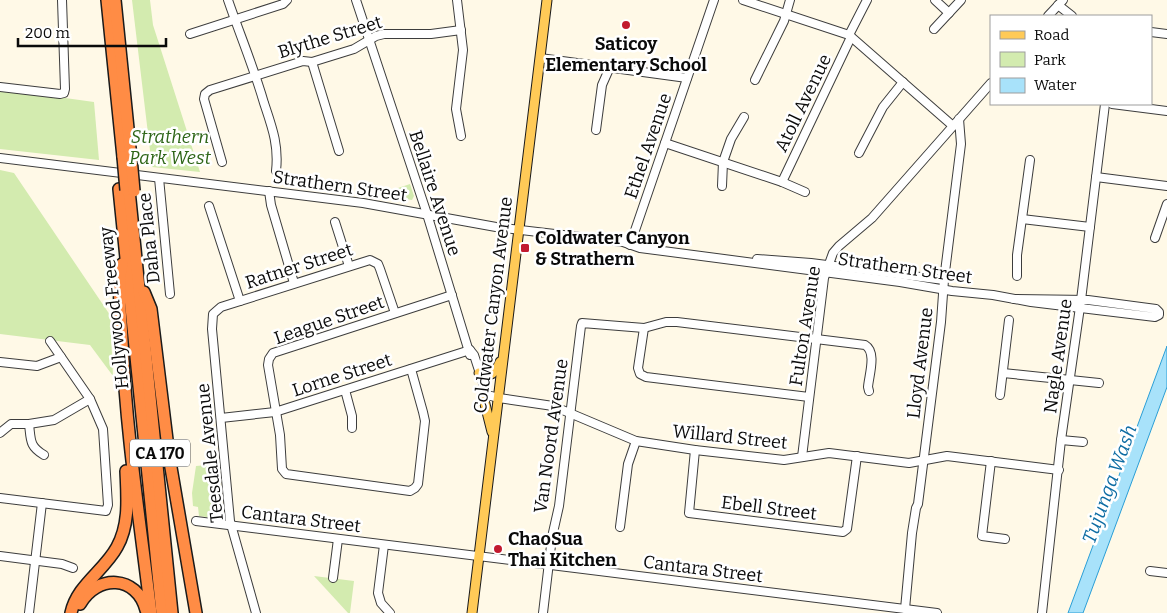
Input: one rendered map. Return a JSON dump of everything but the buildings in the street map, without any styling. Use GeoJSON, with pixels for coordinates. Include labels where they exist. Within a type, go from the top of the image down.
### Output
{"type":"FeatureCollection","features":[{"type":"Feature","properties":{"kind":"highway","name":"Hollywood Freeway"},"geometry":{"type":"LineString","coordinates":[[101,0],[124,158]]}},
{"type":"Feature","properties":{"kind":"highway"},"geometry":{"type":"LineString","coordinates":[[107,0],[124,158]]}},
{"type":"Feature","properties":{"kind":"highway","name":"Hollywood Freeway"},"geometry":{"type":"LineString","coordinates":[[115,0],[127,190],[144,292],[176,613]]}},
{"type":"Feature","properties":{"kind":"highway","name":"Hollywood Freeway"},"geometry":{"type":"LineString","coordinates":[[127,190],[125,247],[162,613]]}},
{"type":"Feature","properties":{"kind":"highway"},"geometry":{"type":"LineString","coordinates":[[127,190],[170,613]]}},
{"type":"Feature","properties":{"kind":"highway"},"geometry":{"type":"LineString","coordinates":[[76,613],[77,596],[116,549],[124,530],[127,497],[120,271],[125,247]]}},
{"type":"Feature","properties":{"kind":"highway"},"geometry":{"type":"LineString","coordinates":[[144,292],[152,309],[169,456],[196,613]]}},
{"type":"Feature","properties":{"kind":"highway"},"geometry":{"type":"LineString","coordinates":[[125,399],[149,613]]}},
{"type":"Feature","properties":{"kind":"highway"},"geometry":{"type":"LineString","coordinates":[[76,613],[84,596],[91,590],[115,582],[131,587],[137,592],[149,613]]}},
{"type":"Feature","properties":{"kind":"main road","name":"Coldwater Canyon Avenue"},"geometry":{"type":"LineString","coordinates":[[472,613],[547,0]]}},
{"type":"Feature","properties":{"kind":"main road"},"geometry":{"type":"LineString","coordinates":[[479,373],[488,376],[496,372],[504,350]]}},
{"type":"Feature","properties":{"kind":"main road"},"geometry":{"type":"LineString","coordinates":[[483,396],[493,440]]}},
{"type":"Feature","properties":{"kind":"street"},"geometry":{"type":"LineString","coordinates":[[0,87],[64,93],[62,0]]}},
{"type":"Feature","properties":{"kind":"street"},"geometry":{"type":"LineString","coordinates":[[228,0],[256,75],[276,142],[278,155],[276,171]]}},
{"type":"Feature","properties":{"kind":"street"},"geometry":{"type":"LineString","coordinates":[[190,34],[283,4],[287,0]]}},
{"type":"Feature","properties":{"kind":"street","name":"Bellaire Avenue"},"geometry":{"type":"LineString","coordinates":[[356,0],[427,214],[483,396]]}},
{"type":"Feature","properties":{"kind":"street"},"geometry":{"type":"LineString","coordinates":[[457,0],[464,50],[456,110],[461,136]]}},
{"type":"Feature","properties":{"kind":"street","name":"Ethel Avenue"},"geometry":{"type":"LineString","coordinates":[[630,245],[714,0]]}},
{"type":"Feature","properties":{"kind":"street"},"geometry":{"type":"LineString","coordinates":[[743,0],[850,36],[953,126]]}},
{"type":"Feature","properties":{"kind":"street"},"geometry":{"type":"LineString","coordinates":[[756,80],[784,21],[790,0]]}},
{"type":"Feature","properties":{"kind":"street","name":"Atoll Avenue"},"geometry":{"type":"LineString","coordinates":[[782,182],[866,0]]}},
{"type":"Feature","properties":{"kind":"street"},"geometry":{"type":"LineString","coordinates":[[935,0],[949,13]]}},
{"type":"Feature","properties":{"kind":"street"},"geometry":{"type":"LineString","coordinates":[[934,30],[961,0]]}},
{"type":"Feature","properties":{"kind":"street"},"geometry":{"type":"LineString","coordinates":[[1049,15],[1060,3],[1071,15]]}},
{"type":"Feature","properties":{"kind":"street","name":"Blythe Street"},"geometry":{"type":"LineString","coordinates":[[222,162],[204,99],[205,94],[210,90],[304,61],[312,62],[354,49],[376,36],[392,33],[423,34],[461,30]]}},
{"type":"Feature","properties":{"kind":"street"},"geometry":{"type":"LineString","coordinates":[[1152,32],[1167,34]]}},
{"type":"Feature","properties":{"kind":"street"},"geometry":{"type":"LineString","coordinates":[[540,58],[687,78]]}},
{"type":"Feature","properties":{"kind":"street"},"geometry":{"type":"LineString","coordinates":[[312,62],[339,151]]}},
{"type":"Feature","properties":{"kind":"street"},"geometry":{"type":"LineString","coordinates":[[596,130],[602,85],[610,68]]}},
{"type":"Feature","properties":{"kind":"street"},"geometry":{"type":"LineString","coordinates":[[859,153],[883,107],[903,82]]}},
{"type":"Feature","properties":{"kind":"street","name":"Fulton Avenue"},"geometry":{"type":"LineString","coordinates":[[802,457],[826,269],[839,246],[872,218],[990,84]]}},
{"type":"Feature","properties":{"kind":"street","name":"Nagle Avenue"},"geometry":{"type":"LineString","coordinates":[[1042,613],[1061,440],[1105,105]]}},
{"type":"Feature","properties":{"kind":"street"},"geometry":{"type":"LineString","coordinates":[[1120,105],[1167,111]]}},
{"type":"Feature","properties":{"kind":"street"},"geometry":{"type":"LineString","coordinates":[[722,186],[723,162],[731,140],[744,117]]}},
{"type":"Feature","properties":{"kind":"street","name":"Lloyd Avenue"},"geometry":{"type":"LineString","coordinates":[[905,609],[912,533],[918,504],[960,144],[959,119]]}},
{"type":"Feature","properties":{"kind":"street"},"geometry":{"type":"LineString","coordinates":[[665,143],[782,182],[804,192]]}},
{"type":"Feature","properties":{"kind":"street","name":"Strathern Street"},"geometry":{"type":"LineString","coordinates":[[0,158],[363,203],[519,231],[623,242],[640,248],[734,260],[768,259],[1012,299],[1156,308],[1159,316],[1155,317],[1080,304]]}},
{"type":"Feature","properties":{"kind":"street"},"geometry":{"type":"LineString","coordinates":[[1017,276],[1017,255],[1030,160]]}},
{"type":"Feature","properties":{"kind":"street"},"geometry":{"type":"LineString","coordinates":[[1096,177],[1167,186]]}},
{"type":"Feature","properties":{"kind":"street","name":"Daha Place"},"geometry":{"type":"LineString","coordinates":[[159,178],[170,294]]}},
{"type":"Feature","properties":{"kind":"street"},"geometry":{"type":"LineString","coordinates":[[269,191],[271,205],[294,283]]}},
{"type":"Feature","properties":{"kind":"street"},"geometry":{"type":"LineString","coordinates":[[1155,238],[1167,204]]}},
{"type":"Feature","properties":{"kind":"street"},"geometry":{"type":"LineString","coordinates":[[209,206],[240,301]]}},
{"type":"Feature","properties":{"kind":"street"},"geometry":{"type":"LineString","coordinates":[[1022,219],[1090,227]]}},
{"type":"Feature","properties":{"kind":"street"},"geometry":{"type":"LineString","coordinates":[[335,222],[349,266]]}},
{"type":"Feature","properties":{"kind":"street","name":"Ratner Street"},"geometry":{"type":"LineString","coordinates":[[212,318],[217,309],[221,307],[370,260],[378,264],[395,313]]}},
{"type":"Feature","properties":{"kind":"street","name":"Strathern Street"},"geometry":{"type":"LineString","coordinates":[[826,269],[944,280]]}},
{"type":"Feature","properties":{"kind":"street","name":"League Street"},"geometry":{"type":"LineString","coordinates":[[275,412],[268,365],[269,358],[273,353],[452,294]]}},
{"type":"Feature","properties":{"kind":"street","name":"Teesdale Avenue"},"geometry":{"type":"LineString","coordinates":[[212,318],[232,526],[256,613]]}},
{"type":"Feature","properties":{"kind":"street"},"geometry":{"type":"LineString","coordinates":[[1000,396],[1009,320]]}},
{"type":"Feature","properties":{"kind":"street"},"geometry":{"type":"LineString","coordinates":[[809,397],[646,377],[640,374],[638,368],[644,328],[666,322],[677,322],[865,345],[870,348],[872,354],[869,391]]}},
{"type":"Feature","properties":{"kind":"street","name":"Van Noord Avenue"},"geometry":{"type":"LineString","coordinates":[[543,613],[552,537],[559,506],[582,323],[644,328]]}},
{"type":"Feature","properties":{"kind":"street"},"geometry":{"type":"LineString","coordinates":[[0,498],[106,511],[108,499],[103,429],[90,399],[50,341]]}},
{"type":"Feature","properties":{"kind":"street"},"geometry":{"type":"LineString","coordinates":[[470,350],[474,356],[487,395],[499,398]]}},
{"type":"Feature","properties":{"kind":"street","name":"Lorne Street"},"geometry":{"type":"LineString","coordinates":[[221,418],[275,412],[470,350]]}},
{"type":"Feature","properties":{"kind":"street"},"geometry":{"type":"LineString","coordinates":[[0,362],[37,366],[61,357]]}},
{"type":"Feature","properties":{"kind":"street"},"geometry":{"type":"LineString","coordinates":[[275,412],[280,435],[282,469],[286,474],[410,491],[418,484],[425,421],[411,369]]}},
{"type":"Feature","properties":{"kind":"street"},"geometry":{"type":"LineString","coordinates":[[1003,373],[1099,383]]}},
{"type":"Feature","properties":{"kind":"street"},"geometry":{"type":"LineString","coordinates":[[345,390],[352,416],[352,428]]}},
{"type":"Feature","properties":{"kind":"street","name":"Willard Street"},"geometry":{"type":"LineString","coordinates":[[483,396],[490,399],[499,398],[545,404],[636,441],[695,450],[784,460],[829,454],[909,463],[947,456],[1059,470]]}},
{"type":"Feature","properties":{"kind":"street"},"geometry":{"type":"LineString","coordinates":[[0,433],[11,424],[29,424],[54,420],[90,399]]}},
{"type":"Feature","properties":{"kind":"street"},"geometry":{"type":"LineString","coordinates":[[29,424],[34,450],[44,455]]}},
{"type":"Feature","properties":{"kind":"street"},"geometry":{"type":"LineString","coordinates":[[1061,440],[1083,442]]}},
{"type":"Feature","properties":{"kind":"street"},"geometry":{"type":"LineString","coordinates":[[620,527],[627,469],[636,441]]}},
{"type":"Feature","properties":{"kind":"street","name":"Ebell Street"},"geometry":{"type":"LineString","coordinates":[[695,450],[688,512],[834,531],[846,531],[857,456]]}},
{"type":"Feature","properties":{"kind":"street"},"geometry":{"type":"LineString","coordinates":[[991,461],[982,536],[1005,539]]}},
{"type":"Feature","properties":{"kind":"street"},"geometry":{"type":"LineString","coordinates":[[29,613],[42,503]]}},
{"type":"Feature","properties":{"kind":"street","name":"Cantara Street"},"geometry":{"type":"LineString","coordinates":[[196,522],[549,565],[871,609],[905,609],[937,613]]}},
{"type":"Feature","properties":{"kind":"street"},"geometry":{"type":"LineString","coordinates":[[333,578],[338,539]]}},
{"type":"Feature","properties":{"kind":"street"},"geometry":{"type":"LineString","coordinates":[[384,545],[378,593],[381,603],[390,613]]}},
{"type":"Feature","properties":{"kind":"street"},"geometry":{"type":"LineString","coordinates":[[0,556],[62,564],[73,568]]}},
{"type":"Feature","properties":{"kind":"street"},"geometry":{"type":"LineString","coordinates":[[1150,571],[1167,573]]}},
{"type":"Feature","properties":{"kind":"green space","name":"Strathern Park West"},"geometry":{"type":"Polygon","coordinates":[[[132,0],[150,0],[153,25],[200,172],[152,167],[132,0]]]}},
{"type":"Feature","properties":{"kind":"green space"},"geometry":{"type":"Polygon","coordinates":[[[0,89],[94,102],[99,160],[0,149],[0,89]]]}},
{"type":"Feature","properties":{"kind":"green space"},"geometry":{"type":"Polygon","coordinates":[[[0,170],[14,173],[110,315],[113,376],[90,345],[0,334],[0,170]]]}},
{"type":"Feature","properties":{"kind":"green space"},"geometry":{"type":"Polygon","coordinates":[[[410,184],[414,196],[412,200],[377,195],[410,184]]]}},
{"type":"Feature","properties":{"kind":"green space"},"geometry":{"type":"Polygon","coordinates":[[[208,465],[209,468],[213,467],[219,472],[223,516],[221,519],[199,516],[198,507],[193,506],[192,493],[196,466],[208,465]]]}},
{"type":"Feature","properties":{"kind":"green space"},"geometry":{"type":"Polygon","coordinates":[[[314,576],[354,581],[350,613],[348,613],[314,576]]]}},
{"type":"Feature","properties":{"kind":"water"},"geometry":{"type":"Polygon","coordinates":[[[1167,346],[1167,387],[1083,613],[1068,613],[1167,346]]]}},
{"type":"Feature","properties":{"kind":"place","name":"Saticoy Elementary School"},"geometry":{"type":"Point","coordinates":[626,25]}},
{"type":"Feature","properties":{"kind":"place","name":"Coldwater Canyon & Strathern"},"geometry":{"type":"Point","coordinates":[525,248]}},
{"type":"Feature","properties":{"kind":"place","name":"ChaoSua Thai Kitchen"},"geometry":{"type":"Point","coordinates":[498,549]}},
{"type":"Feature","properties":{"kind":"water label","name":"Tujunga Wash"},"geometry":{"type":"Point","coordinates":[1109,484]}}]}
